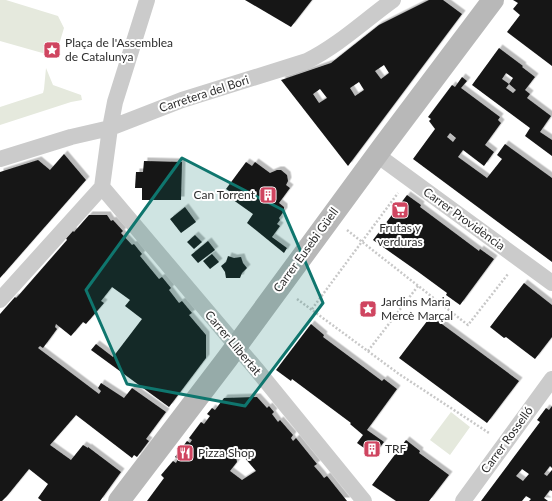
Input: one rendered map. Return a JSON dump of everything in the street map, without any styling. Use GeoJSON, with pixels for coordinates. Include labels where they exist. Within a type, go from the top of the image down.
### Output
{"type":"FeatureCollection","features":[{"type":"Feature","properties":{"kind":"street"},"geometry":{"type":"LineString","coordinates":[[0,300],[102,187],[115,102],[147,0]]}},
{"type":"Feature","properties":{"kind":"street","name":"Carretera del Bori"},"geometry":{"type":"LineString","coordinates":[[0,159],[71,137],[110,128],[182,100],[307,60],[321,54],[338,43],[393,0]]}},
{"type":"Feature","properties":{"kind":"street","name":"Carrer Eusebi Güell"},"geometry":{"type":"LineString","coordinates":[[119,501],[494,0]]}},
{"type":"Feature","properties":{"kind":"street","name":"Carrer Providència"},"geometry":{"type":"LineString","coordinates":[[377,155],[552,283]]}},
{"type":"Feature","properties":{"kind":"street","name":"Carrer Llibertat"},"geometry":{"type":"LineString","coordinates":[[102,187],[364,501]]}},
{"type":"Feature","properties":{"kind":"street","name":"Carrer Rosselló"},"geometry":{"type":"LineString","coordinates":[[463,501],[552,378]]}},
{"type":"Feature","properties":{"kind":"path"},"geometry":{"type":"LineString","coordinates":[[312,310],[409,179]]}},
{"type":"Feature","properties":{"kind":"path"},"geometry":{"type":"LineString","coordinates":[[344,228],[468,325],[519,259]]}},
{"type":"Feature","properties":{"kind":"path"},"geometry":{"type":"LineString","coordinates":[[368,351],[418,286]]}},
{"type":"Feature","properties":{"kind":"path"},"geometry":{"type":"LineString","coordinates":[[293,296],[399,374],[483,429],[504,445]]}},
{"type":"Feature","properties":{"kind":"highlighted area"},"geometry":{"type":"Polygon","coordinates":[[[182,158],[283,210],[323,303],[245,406],[127,384],[86,290],[182,158]]]}},
{"type":"Feature","properties":{"kind":"shaded area"},"geometry":{"type":"Polygon","coordinates":[[[0,0],[6,0],[58,16],[64,28],[58,48],[46,54],[0,41],[0,0]]]}},
{"type":"Feature","properties":{"kind":"shaded area"},"geometry":{"type":"Polygon","coordinates":[[[46,68],[53,85],[81,95],[82,100],[71,102],[0,125],[0,107],[43,93],[46,68]]]}},
{"type":"Feature","properties":{"kind":"shaded area"},"geometry":{"type":"Polygon","coordinates":[[[451,412],[470,427],[450,455],[430,440],[451,412]]]}},
{"type":"Feature","properties":{"kind":"building"},"geometry":{"type":"Polygon","coordinates":[[[245,0],[312,0],[291,27],[245,0]]]}},
{"type":"Feature","properties":{"kind":"building"},"geometry":{"type":"Polygon","coordinates":[[[429,0],[443,0],[462,14],[348,166],[281,80],[331,63],[379,25],[429,0]],[[384,65],[375,71],[381,79],[389,73],[384,65]],[[359,82],[350,88],[355,96],[364,90],[359,82]],[[320,89],[313,94],[319,103],[327,98],[320,89]]]}},
{"type":"Feature","properties":{"kind":"building"},"geometry":{"type":"Polygon","coordinates":[[[513,0],[552,0],[552,66],[507,32],[520,15],[513,9],[518,3],[513,0]]]}},
{"type":"Feature","properties":{"kind":"building"},"geometry":{"type":"Polygon","coordinates":[[[499,48],[523,66],[522,67],[535,77],[525,90],[530,94],[527,98],[551,116],[540,132],[552,140],[552,156],[525,136],[530,128],[472,85],[499,48]],[[506,73],[502,79],[509,84],[513,78],[506,73]],[[509,84],[506,88],[513,93],[516,90],[509,84]]]}},
{"type":"Feature","properties":{"kind":"building"},"geometry":{"type":"Polygon","coordinates":[[[462,77],[467,81],[461,88],[500,117],[498,120],[501,123],[485,145],[494,152],[484,166],[463,150],[458,157],[487,178],[502,159],[497,155],[505,144],[552,178],[552,262],[413,159],[435,129],[429,121],[431,119],[428,117],[452,85],[455,87],[462,77]],[[450,133],[447,137],[453,142],[456,138],[450,133]]]}},
{"type":"Feature","properties":{"kind":"building"},"geometry":{"type":"Polygon","coordinates":[[[64,154],[86,180],[0,278],[0,172],[38,160],[50,170],[64,154]]]}},
{"type":"Feature","properties":{"kind":"building"},"geometry":{"type":"Polygon","coordinates":[[[144,161],[182,162],[181,200],[142,200],[142,188],[135,188],[136,172],[143,172],[144,161]]]}},
{"type":"Feature","properties":{"kind":"building","name":"Can Torrent"},"geometry":{"type":"Polygon","coordinates":[[[246,162],[252,166],[255,162],[270,173],[281,170],[287,175],[288,181],[286,185],[290,188],[279,203],[284,207],[284,211],[277,224],[280,226],[272,237],[287,248],[284,253],[247,223],[253,214],[229,197],[232,193],[226,189],[246,162]]]}},
{"type":"Feature","properties":{"kind":"building"},"geometry":{"type":"Polygon","coordinates":[[[407,195],[421,205],[420,207],[479,251],[480,249],[494,259],[460,305],[446,295],[447,293],[373,240],[407,195]]]}},
{"type":"Feature","properties":{"kind":"building"},"geometry":{"type":"Polygon","coordinates":[[[185,207],[196,222],[181,233],[170,219],[185,207]]]}},
{"type":"Feature","properties":{"kind":"building"},"geometry":{"type":"Polygon","coordinates":[[[89,215],[107,215],[111,221],[113,220],[123,231],[121,233],[132,245],[134,244],[142,254],[140,256],[159,279],[162,277],[171,288],[169,290],[179,303],[182,301],[192,313],[189,315],[206,335],[206,358],[169,407],[91,350],[96,344],[113,357],[142,319],[125,306],[130,300],[112,287],[101,301],[104,303],[86,324],[83,322],[71,336],[56,324],[55,327],[57,329],[43,348],[40,346],[38,348],[99,394],[101,391],[98,388],[101,383],[124,398],[132,388],[166,412],[146,439],[149,441],[137,457],[134,455],[132,458],[76,415],[50,445],[71,460],[83,445],[88,447],[121,472],[100,501],[42,501],[38,498],[48,484],[29,469],[7,496],[0,501],[0,314],[15,297],[16,298],[18,296],[67,240],[66,238],[72,230],[74,232],[89,215]]]}},
{"type":"Feature","properties":{"kind":"building"},"geometry":{"type":"Polygon","coordinates":[[[195,235],[202,242],[194,249],[187,242],[195,235]]]}},
{"type":"Feature","properties":{"kind":"building"},"geometry":{"type":"Polygon","coordinates":[[[208,241],[215,250],[198,263],[191,255],[208,241]]]}},
{"type":"Feature","properties":{"kind":"building"},"geometry":{"type":"Polygon","coordinates":[[[212,254],[219,262],[210,269],[203,261],[212,254]]]}},
{"type":"Feature","properties":{"kind":"building"},"geometry":{"type":"Polygon","coordinates":[[[228,256],[234,258],[241,257],[247,268],[242,273],[240,278],[226,278],[225,272],[221,266],[226,262],[228,256]]]}},
{"type":"Feature","properties":{"kind":"building"},"geometry":{"type":"Polygon","coordinates":[[[524,283],[552,305],[552,337],[535,359],[490,327],[524,283]]]}},
{"type":"Feature","properties":{"kind":"building"},"geometry":{"type":"Polygon","coordinates":[[[431,316],[519,381],[487,423],[399,358],[431,316]]]}},
{"type":"Feature","properties":{"kind":"building"},"geometry":{"type":"Polygon","coordinates":[[[311,324],[324,335],[323,337],[382,381],[384,379],[397,389],[367,430],[384,442],[374,455],[357,443],[363,435],[350,424],[351,423],[292,379],[291,381],[276,370],[311,324]]]}},
{"type":"Feature","properties":{"kind":"building"},"geometry":{"type":"Polygon","coordinates":[[[257,397],[267,408],[269,406],[274,412],[272,414],[278,422],[280,420],[293,435],[291,438],[293,441],[296,438],[317,464],[314,466],[324,478],[327,476],[347,501],[147,501],[164,478],[161,475],[173,461],[176,463],[178,459],[175,457],[187,441],[190,443],[192,440],[189,438],[201,422],[204,424],[210,416],[207,414],[212,408],[215,410],[224,398],[257,397]],[[236,457],[237,462],[230,471],[242,480],[256,471],[244,457],[236,457]]]}},
{"type":"Feature","properties":{"kind":"building"},"geometry":{"type":"Polygon","coordinates":[[[552,406],[552,468],[550,466],[544,474],[547,476],[552,470],[552,491],[550,490],[544,498],[548,501],[529,501],[531,499],[526,496],[522,501],[481,501],[540,422],[537,420],[546,408],[549,410],[552,406]],[[522,469],[516,476],[523,481],[529,474],[522,469]]]}},
{"type":"Feature","properties":{"kind":"building"},"geometry":{"type":"Polygon","coordinates":[[[406,440],[420,451],[419,453],[449,475],[429,501],[396,501],[372,485],[406,440]]]}},
{"type":"Feature","properties":{"kind":"place","name":"Plaça de l'Assemblea de Catalunya"},"geometry":{"type":"Point","coordinates":[52,50]}},
{"type":"Feature","properties":{"kind":"place","name":"Can Torrent"},"geometry":{"type":"Point","coordinates":[268,195]}},
{"type":"Feature","properties":{"kind":"place","name":"Frutas y verduras"},"geometry":{"type":"Point","coordinates":[400,210]}},
{"type":"Feature","properties":{"kind":"place","name":"Jardins Maria Mercè Marçal"},"geometry":{"type":"Point","coordinates":[368,309]}},
{"type":"Feature","properties":{"kind":"place","name":"TRF"},"geometry":{"type":"Point","coordinates":[372,449]}},
{"type":"Feature","properties":{"kind":"place","name":"Pizza Shop"},"geometry":{"type":"Point","coordinates":[185,453]}}]}
